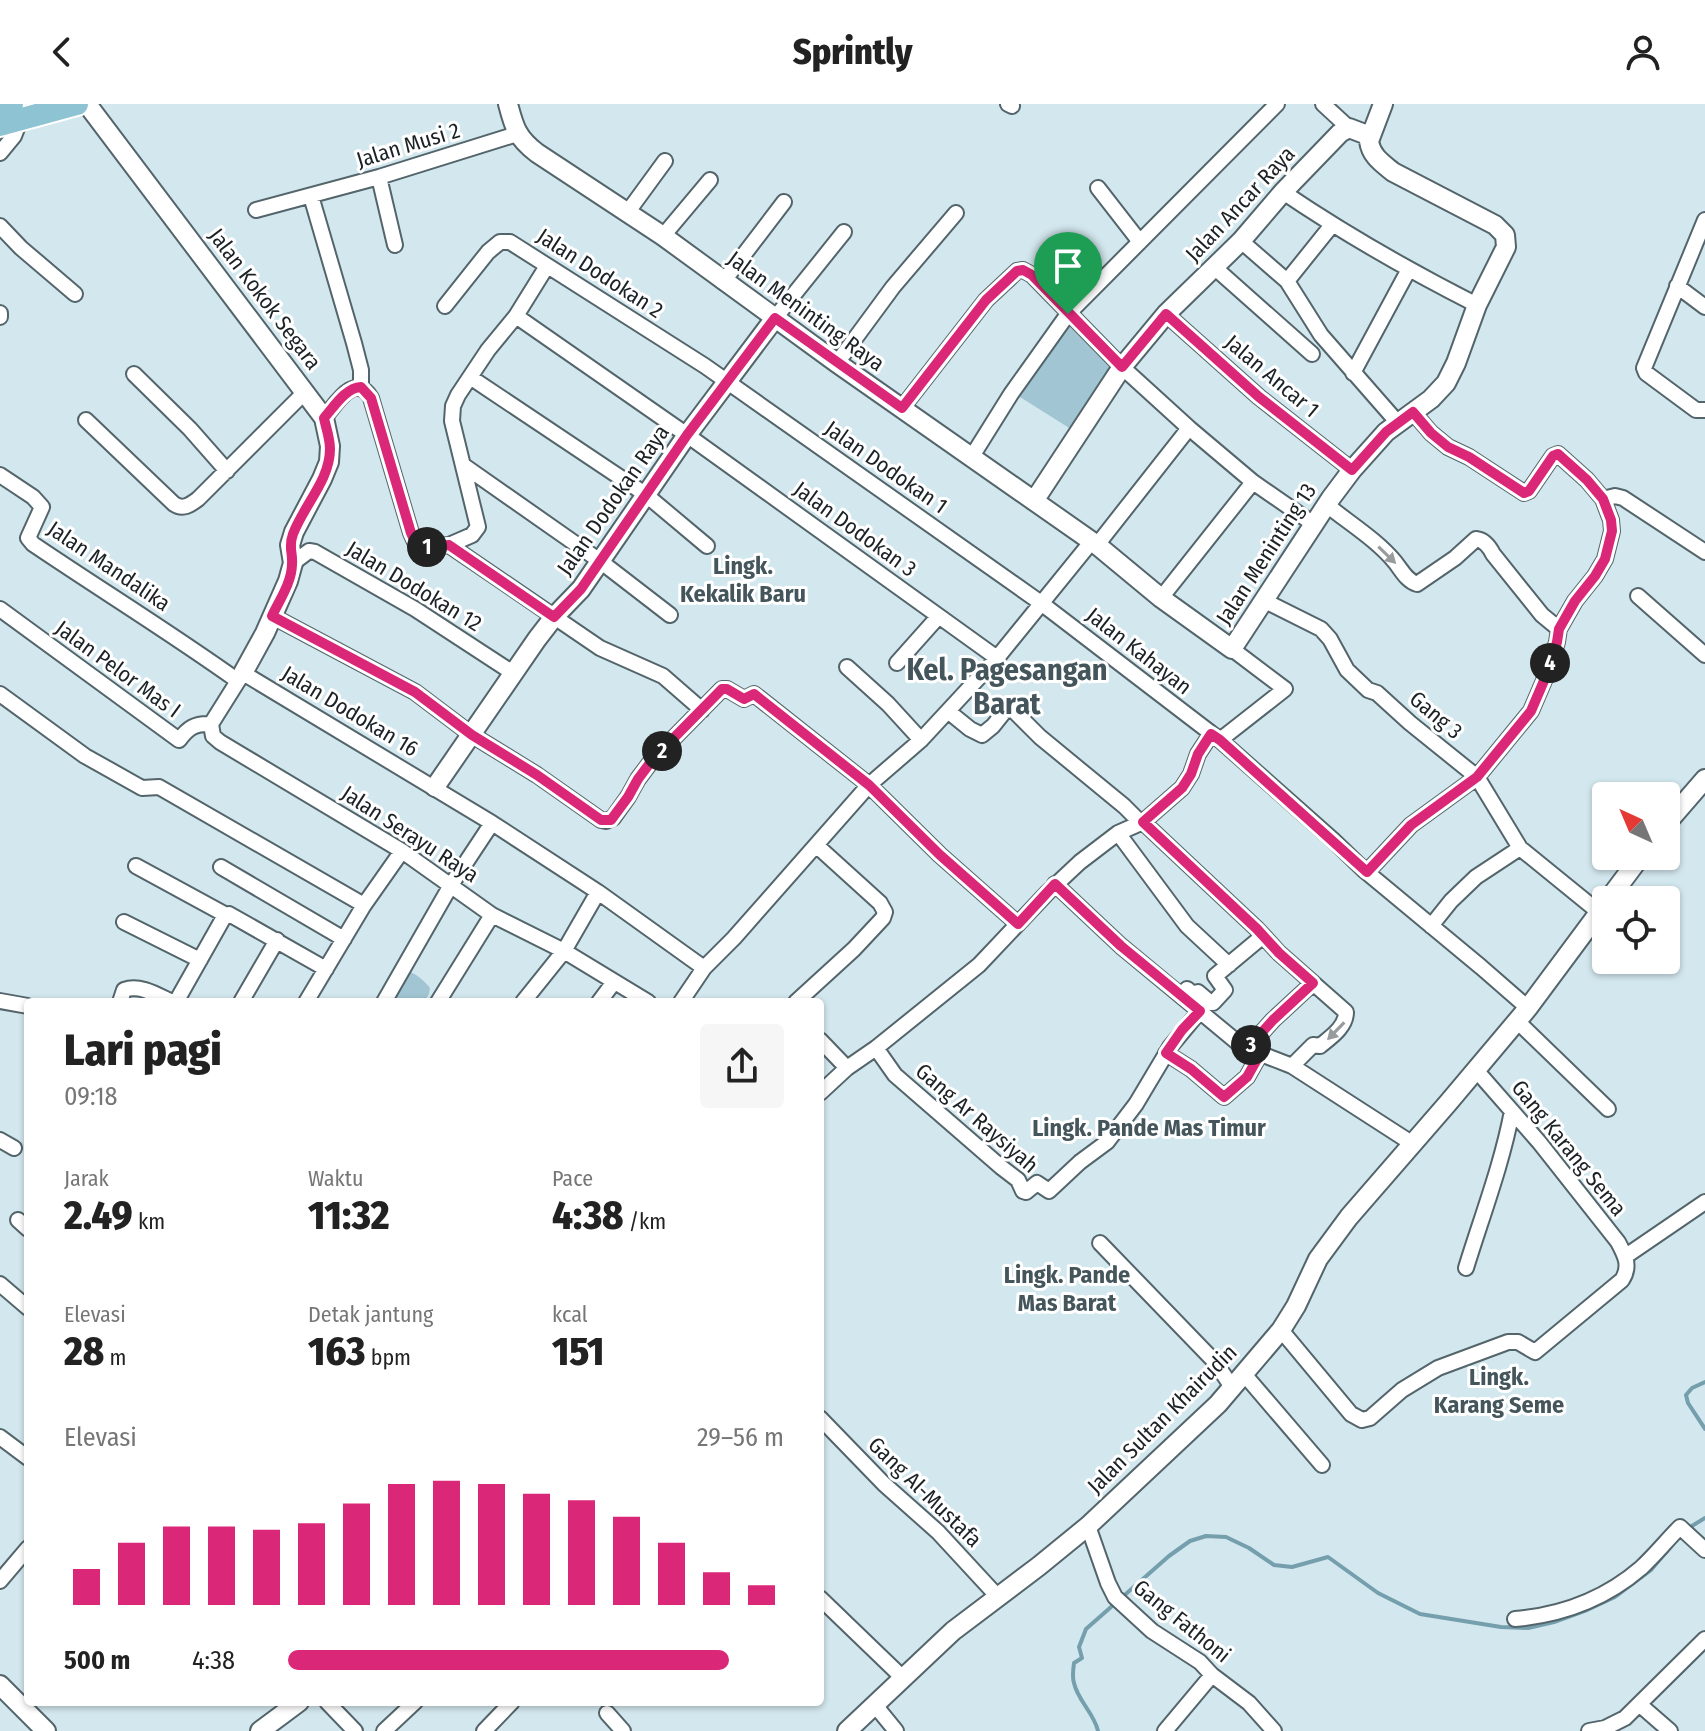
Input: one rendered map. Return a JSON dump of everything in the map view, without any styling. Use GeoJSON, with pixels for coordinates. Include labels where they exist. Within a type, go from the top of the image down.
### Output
{"type":"FeatureCollection","features":[{"type":"Feature","properties":{"kind":"main road"},"geometry":{"type":"LineString","coordinates":[[0,107],[11,116],[77,104]]}},
{"type":"Feature","properties":{"kind":"street","name":"Jalan Kokok Segara"},"geometry":{"type":"LineString","coordinates":[[87,104],[324,418],[330,446],[329,462],[294,532],[290,545],[293,563],[288,581],[241,677]]}},
{"type":"Feature","properties":{"kind":"street"},"geometry":{"type":"LineString","coordinates":[[508,104],[517,134]]}},
{"type":"Feature","properties":{"kind":"street"},"geometry":{"type":"LineString","coordinates":[[971,458],[1011,394],[1068,314],[1277,104]]}},
{"type":"Feature","properties":{"kind":"street"},"geometry":{"type":"LineString","coordinates":[[1323,104],[1349,128],[1370,136],[1383,104]]}},
{"type":"Feature","properties":{"kind":"street"},"geometry":{"type":"LineString","coordinates":[[0,153],[14,136],[11,116]]}},
{"type":"Feature","properties":{"kind":"street","name":"Jalan Ancar Raya"},"geometry":{"type":"LineString","coordinates":[[1034,501],[1122,367],[1166,314],[1241,241],[1340,133],[1349,128]]}},
{"type":"Feature","properties":{"kind":"street","name":"Jalan Musi 2"},"geometry":{"type":"LineString","coordinates":[[256,210],[379,177],[517,134]]}},
{"type":"Feature","properties":{"kind":"street","name":"Jalan Meninting Raya"},"geometry":{"type":"LineString","coordinates":[[517,134],[537,153],[663,236],[723,282],[1094,543],[1161,598],[1285,689],[1215,737]]}},
{"type":"Feature","properties":{"kind":"street","name":"Jalan Meninting 13"},"geometry":{"type":"LineString","coordinates":[[1232,649],[1352,470],[1386,432],[1431,399],[1452,374],[1477,305],[1504,255],[1507,241],[1495,225],[1393,172],[1374,155],[1370,136]]}},
{"type":"Feature","properties":{"kind":"street"},"geometry":{"type":"LineString","coordinates":[[627,213],[665,161]]}},
{"type":"Feature","properties":{"kind":"street"},"geometry":{"type":"LineString","coordinates":[[379,177],[395,245]]}},
{"type":"Feature","properties":{"kind":"street"},"geometry":{"type":"LineString","coordinates":[[663,236],[710,180]]}},
{"type":"Feature","properties":{"kind":"street"},"geometry":{"type":"LineString","coordinates":[[1098,188],[1140,242]]}},
{"type":"Feature","properties":{"kind":"street"},"geometry":{"type":"LineString","coordinates":[[1283,192],[1408,271],[1477,305]]}},
{"type":"Feature","properties":{"kind":"street"},"geometry":{"type":"LineString","coordinates":[[311,196],[354,343],[364,389],[371,398],[413,539],[420,546],[449,545],[472,535],[478,527],[455,436],[452,413],[455,400],[488,350],[516,316],[547,266]]}},
{"type":"Feature","properties":{"kind":"street"},"geometry":{"type":"LineString","coordinates":[[723,282],[784,202]]}},
{"type":"Feature","properties":{"kind":"street"},"geometry":{"type":"LineString","coordinates":[[837,363],[893,287],[956,213]]}},
{"type":"Feature","properties":{"kind":"street"},"geometry":{"type":"LineString","coordinates":[[1705,220],[1645,365],[1646,373],[1696,410],[1705,410]]}},
{"type":"Feature","properties":{"kind":"street"},"geometry":{"type":"LineString","coordinates":[[1287,281],[1332,225]]}},
{"type":"Feature","properties":{"kind":"street"},"geometry":{"type":"LineString","coordinates":[[0,226],[75,294]]}},
{"type":"Feature","properties":{"kind":"street"},"geometry":{"type":"LineString","coordinates":[[775,318],[844,232]]}},
{"type":"Feature","properties":{"kind":"street"},"geometry":{"type":"LineString","coordinates":[[1241,241],[1287,281],[1321,335],[1353,373],[1405,418],[1524,493],[1529,491],[1553,456],[1558,454],[1603,499],[1611,520],[1612,531],[1605,559],[1559,629],[1549,669],[1531,711],[1477,777],[1411,825],[1367,872]]}},
{"type":"Feature","properties":{"kind":"street","name":"Jalan Dodokan 2"},"geometry":{"type":"LineString","coordinates":[[445,306],[488,252],[500,242],[510,242],[705,366]]}},
{"type":"Feature","properties":{"kind":"street"},"geometry":{"type":"LineString","coordinates":[[1214,267],[1312,354]]}},
{"type":"Feature","properties":{"kind":"street"},"geometry":{"type":"LineString","coordinates":[[902,408],[986,300],[1017,271],[1023,270],[1032,275],[1122,367],[1189,428],[1253,482],[1315,525]]}},
{"type":"Feature","properties":{"kind":"street"},"geometry":{"type":"LineString","coordinates":[[1353,373],[1408,271]]}},
{"type":"Feature","properties":{"kind":"street"},"geometry":{"type":"LineString","coordinates":[[1677,286],[1705,307]]}},
{"type":"Feature","properties":{"kind":"street","name":"Jalan Ancar 1"},"geometry":{"type":"LineString","coordinates":[[1166,314],[1259,397],[1352,470]]}},
{"type":"Feature","properties":{"kind":"street","name":"Jalan Dodokan 3"},"geometry":{"type":"LineString","coordinates":[[516,316],[997,658]]}},
{"type":"Feature","properties":{"kind":"street","name":"Jalan Dodokan Raya"},"geometry":{"type":"LineString","coordinates":[[435,787],[513,673],[554,617],[581,589],[687,435],[775,318]]}},
{"type":"Feature","properties":{"kind":"street","name":"Jalan Dodokan 1"},"geometry":{"type":"LineString","coordinates":[[705,366],[1041,603]]}},
{"type":"Feature","properties":{"kind":"street"},"geometry":{"type":"LineString","coordinates":[[134,374],[227,471]]}},
{"type":"Feature","properties":{"kind":"street"},"geometry":{"type":"LineString","coordinates":[[470,377],[645,494],[707,546]]}},
{"type":"Feature","properties":{"kind":"street"},"geometry":{"type":"LineString","coordinates":[[324,418],[347,392],[355,387],[364,389]]}},
{"type":"Feature","properties":{"kind":"street"},"geometry":{"type":"LineString","coordinates":[[86,420],[174,504],[189,506],[305,392]]}},
{"type":"Feature","properties":{"kind":"street"},"geometry":{"type":"LineString","coordinates":[[684,998],[704,968],[869,785],[921,740],[997,658],[1189,428]]}},
{"type":"Feature","properties":{"kind":"street"},"geometry":{"type":"LineString","coordinates":[[463,465],[600,561],[670,615]]}},
{"type":"Feature","properties":{"kind":"street","name":"Jalan Mandalika"},"geometry":{"type":"LineString","coordinates":[[0,475],[33,497],[42,507],[28,538],[33,544],[241,677]]}},
{"type":"Feature","properties":{"kind":"street"},"geometry":{"type":"LineString","coordinates":[[1161,598],[1253,482]]}},
{"type":"Feature","properties":{"kind":"street"},"geometry":{"type":"LineString","coordinates":[[1603,499],[1623,498],[1705,552]]}},
{"type":"Feature","properties":{"kind":"street"},"geometry":{"type":"LineString","coordinates":[[1327,505],[1392,558],[1414,584],[1455,558],[1476,539],[1480,540],[1490,547],[1542,615],[1559,629]]}},
{"type":"Feature","properties":{"kind":"street"},"geometry":{"type":"LineString","coordinates":[[449,545],[600,648],[663,676],[702,710]]}},
{"type":"Feature","properties":{"kind":"street","name":"Jalan Dodokan 12"},"geometry":{"type":"LineString","coordinates":[[293,563],[309,551],[315,552],[415,609],[513,673]]}},
{"type":"Feature","properties":{"kind":"street"},"geometry":{"type":"LineString","coordinates":[[1638,596],[1705,655]]}},
{"type":"Feature","properties":{"kind":"street","name":"Gang 3"},"geometry":{"type":"LineString","coordinates":[[1265,601],[1321,629],[1347,670],[1368,690],[1377,693],[1477,777],[1520,848],[1592,896]]}},
{"type":"Feature","properties":{"kind":"street","name":"Jalan Kahayan"},"geometry":{"type":"LineString","coordinates":[[1041,603],[1215,737],[1367,872],[1481,967],[1608,1109]]}},
{"type":"Feature","properties":{"kind":"street","name":"Jalan Pelor Mas I"},"geometry":{"type":"LineString","coordinates":[[0,609],[179,740],[190,727],[211,724]]}},
{"type":"Feature","properties":{"kind":"street"},"geometry":{"type":"LineString","coordinates":[[272,616],[415,692],[472,735],[601,820],[611,820],[653,759],[723,688],[744,699],[754,694],[869,785],[940,855],[1018,924]]}},
{"type":"Feature","properties":{"kind":"street"},"geometry":{"type":"LineString","coordinates":[[897,663],[938,617]]}},
{"type":"Feature","properties":{"kind":"street"},"geometry":{"type":"LineString","coordinates":[[847,667],[888,704],[921,740]]}},
{"type":"Feature","properties":{"kind":"street"},"geometry":{"type":"LineString","coordinates":[[211,724],[241,677]]}},
{"type":"Feature","properties":{"kind":"street","name":"Jalan Dodokan 16"},"geometry":{"type":"LineString","coordinates":[[241,677],[435,787],[598,892],[704,968]]}},
{"type":"Feature","properties":{"kind":"street"},"geometry":{"type":"LineString","coordinates":[[0,694],[85,756],[142,788],[159,787],[364,905]]}},
{"type":"Feature","properties":{"kind":"street"},"geometry":{"type":"LineString","coordinates":[[949,712],[982,735],[1005,711],[1013,710],[1040,737],[1127,809],[1279,953],[1346,1011],[1344,1024],[1320,1046],[1313,1045],[1292,1066]]}},
{"type":"Feature","properties":{"kind":"street","name":"Jalan Serayu Raya"},"geometry":{"type":"LineString","coordinates":[[211,724],[213,736],[230,750],[402,851],[492,915],[564,951],[641,998]]}},
{"type":"Feature","properties":{"kind":"street"},"geometry":{"type":"LineString","coordinates":[[824,1089],[993,953],[1055,884],[1080,862],[1118,833],[1142,823],[1182,788],[1198,754],[1215,737]]}},
{"type":"Feature","properties":{"kind":"street"},"geometry":{"type":"LineString","coordinates":[[1680,810],[1703,787]]}},
{"type":"Feature","properties":{"kind":"street"},"geometry":{"type":"LineString","coordinates":[[386,998],[451,885],[492,823]]}},
{"type":"Feature","properties":{"kind":"street"},"geometry":{"type":"LineString","coordinates":[[1118,833],[1187,926],[1229,965]]}},
{"type":"Feature","properties":{"kind":"street"},"geometry":{"type":"LineString","coordinates":[[800,998],[854,949],[885,912],[880,903],[816,845]]}},
{"type":"Feature","properties":{"kind":"street"},"geometry":{"type":"LineString","coordinates":[[1431,926],[1476,877],[1520,848]]}},
{"type":"Feature","properties":{"kind":"street"},"geometry":{"type":"LineString","coordinates":[[308,998],[364,905],[402,851]]}},
{"type":"Feature","properties":{"kind":"street"},"geometry":{"type":"LineString","coordinates":[[136,866],[226,915],[231,914],[326,969]]}},
{"type":"Feature","properties":{"kind":"street"},"geometry":{"type":"LineString","coordinates":[[221,867],[344,939]]}},
{"type":"Feature","properties":{"kind":"street"},"geometry":{"type":"LineString","coordinates":[[1055,884],[1121,946],[1250,1050],[1292,1066],[1413,1144]]}},
{"type":"Feature","properties":{"kind":"street"},"geometry":{"type":"LineString","coordinates":[[526,998],[564,951],[598,892]]}},
{"type":"Feature","properties":{"kind":"street"},"geometry":{"type":"LineString","coordinates":[[176,998],[226,915]]}},
{"type":"Feature","properties":{"kind":"street"},"geometry":{"type":"LineString","coordinates":[[440,998],[492,915]]}},
{"type":"Feature","properties":{"kind":"street"},"geometry":{"type":"LineString","coordinates":[[124,922],[200,960]]}},
{"type":"Feature","properties":{"kind":"street","name":"Jalan Sultan Khairudin"},"geometry":{"type":"LineString","coordinates":[[847,1731],[953,1631],[1088,1526],[1191,1430],[1238,1381],[1281,1330],[1318,1259],[1349,1217],[1523,1015],[1592,922]]}},
{"type":"Feature","properties":{"kind":"street"},"geometry":{"type":"LineString","coordinates":[[1183,997],[1187,989],[1193,994],[1198,992],[1213,1003],[1225,990],[1215,976],[1263,936]]}},
{"type":"Feature","properties":{"kind":"street"},"geometry":{"type":"LineString","coordinates":[[243,998],[277,940]]}},
{"type":"Feature","properties":{"kind":"street"},"geometry":{"type":"LineString","coordinates":[[602,998],[614,982]]}},
{"type":"Feature","properties":{"kind":"street"},"geometry":{"type":"LineString","coordinates":[[1200,1011],[1166,1053],[1191,1069],[1223,1097],[1247,1077],[1250,1050],[1273,1020],[1313,983]]}},
{"type":"Feature","properties":{"kind":"street"},"geometry":{"type":"LineString","coordinates":[[121,998],[126,988],[164,998]]}},
{"type":"Feature","properties":{"kind":"street"},"geometry":{"type":"LineString","coordinates":[[0,1001],[24,1005]]}},
{"type":"Feature","properties":{"kind":"street"},"geometry":{"type":"LineString","coordinates":[[824,1044],[847,1068]]}},
{"type":"Feature","properties":{"kind":"street","name":"Gang Ar Raysiyah"},"geometry":{"type":"LineString","coordinates":[[876,1048],[895,1075],[1018,1180],[1026,1192],[1037,1183],[1049,1191],[1107,1142],[1136,1104],[1166,1053]]}},
{"type":"Feature","properties":{"kind":"street","name":"Gang Karang Sema"},"geometry":{"type":"LineString","coordinates":[[1476,1070],[1572,1183],[1626,1256]]}},
{"type":"Feature","properties":{"kind":"street"},"geometry":{"type":"LineString","coordinates":[[1466,1268],[1493,1185],[1512,1111]]}},
{"type":"Feature","properties":{"kind":"street"},"geometry":{"type":"LineString","coordinates":[[0,1140],[14,1148]]}},
{"type":"Feature","properties":{"kind":"street"},"geometry":{"type":"LineString","coordinates":[[1281,1330],[1351,1414],[1366,1419],[1402,1390],[1438,1368],[1508,1342],[1518,1342],[1535,1352],[1622,1280],[1627,1268],[1626,1256],[1705,1202]]}},
{"type":"Feature","properties":{"kind":"street"},"geometry":{"type":"LineString","coordinates":[[1100,1243],[1215,1362],[1322,1465]]}},
{"type":"Feature","properties":{"kind":"street"},"geometry":{"type":"LineString","coordinates":[[0,1284],[24,1305]]}},
{"type":"Feature","properties":{"kind":"street","name":"Gang Al-Mustafa"},"geometry":{"type":"LineString","coordinates":[[824,1422],[884,1484],[938,1532],[999,1598]]}},
{"type":"Feature","properties":{"kind":"street"},"geometry":{"type":"LineString","coordinates":[[0,1437],[24,1455]]}},
{"type":"Feature","properties":{"kind":"street","name":"Gang Fathoni"},"geometry":{"type":"LineString","coordinates":[[1088,1526],[1108,1583],[1119,1600],[1152,1631],[1200,1662],[1249,1703],[1274,1731]]}},
{"type":"Feature","properties":{"kind":"street"},"geometry":{"type":"LineString","coordinates":[[1515,1619],[1562,1611],[1606,1593],[1644,1565],[1680,1527],[1705,1550]]}},
{"type":"Feature","properties":{"kind":"street"},"geometry":{"type":"LineString","coordinates":[[0,1581],[24,1553]]}},
{"type":"Feature","properties":{"kind":"street"},"geometry":{"type":"LineString","coordinates":[[824,1602],[903,1678]]}},
{"type":"Feature","properties":{"kind":"street"},"geometry":{"type":"LineString","coordinates":[[1589,1731],[1605,1728],[1625,1718],[1702,1646]]}},
{"type":"Feature","properties":{"kind":"street"},"geometry":{"type":"LineString","coordinates":[[1165,1731],[1212,1675]]}},
{"type":"Feature","properties":{"kind":"street"},"geometry":{"type":"LineString","coordinates":[[0,1685],[46,1731]]}},
{"type":"Feature","properties":{"kind":"street"},"geometry":{"type":"LineString","coordinates":[[874,1704],[896,1731]]}},
{"type":"Feature","properties":{"kind":"street"},"geometry":{"type":"LineString","coordinates":[[1639,1704],[1670,1731]]}},
{"type":"Feature","properties":{"kind":"street"},"geometry":{"type":"LineString","coordinates":[[260,1731],[294,1706]]}},
{"type":"Feature","properties":{"kind":"street"},"geometry":{"type":"LineString","coordinates":[[331,1706],[355,1731]]}},
{"type":"Feature","properties":{"kind":"street"},"geometry":{"type":"LineString","coordinates":[[384,1731],[411,1706]]}},
{"type":"Feature","properties":{"kind":"street"},"geometry":{"type":"LineString","coordinates":[[484,1731],[508,1706]]}},
{"type":"Feature","properties":{"kind":"street"},"geometry":{"type":"LineString","coordinates":[[607,1713],[623,1731]]}},
{"type":"Feature","properties":{"kind":"shaded area"},"geometry":{"type":"Polygon","coordinates":[[[1068,321],[1117,365],[1074,431],[1020,397],[1068,321]]]}},
{"type":"Feature","properties":{"kind":"shaded area"},"geometry":{"type":"Polygon","coordinates":[[[395,969],[410,972],[430,988],[426,998],[377,998],[395,969]]]}},
{"type":"Feature","properties":{"kind":"waterway"},"geometry":{"type":"LineString","coordinates":[[1705,1382],[1686,1395],[1705,1429]]}},
{"type":"Feature","properties":{"kind":"waterway"},"geometry":{"type":"LineString","coordinates":[[1687,1529],[1705,1518]]}},
{"type":"Feature","properties":{"kind":"waterway"},"geometry":{"type":"LineString","coordinates":[[1098,1731],[1073,1678],[1074,1663],[1082,1658],[1079,1647],[1086,1629],[1190,1541],[1206,1536],[1226,1537],[1274,1565],[1292,1567],[1328,1557],[1378,1593],[1420,1614],[1501,1627],[1528,1628],[1554,1622],[1615,1597],[1651,1570],[1667,1551]]}},
{"type":"Feature","properties":{"kind":"district","name":"Lingk. Kekalik Baru"},"geometry":{"type":"Point","coordinates":[743,580]}},
{"type":"Feature","properties":{"kind":"district","name":"Kel. Pagesangan Barat"},"geometry":{"type":"Point","coordinates":[1007,687]}},
{"type":"Feature","properties":{"kind":"district","name":"Lingk. Pande Mas Timur"},"geometry":{"type":"Point","coordinates":[1149,1128]}},
{"type":"Feature","properties":{"kind":"district","name":"Lingk. Pande Mas Barat"},"geometry":{"type":"Point","coordinates":[1067,1289]}},
{"type":"Feature","properties":{"kind":"district","name":"Lingk. Karang Seme"},"geometry":{"type":"Point","coordinates":[1499,1391]}},
{"type":"Feature","properties":{"kind":"route"},"geometry":{"type":"LineString","coordinates":[[1017,271],[1027,271],[1032,275],[1068,314],[1122,367],[1166,314],[1259,397],[1352,470],[1386,432],[1413,412],[1448,447],[1524,493],[1529,491],[1553,456],[1558,454],[1603,499],[1611,520],[1612,531],[1605,559],[1559,629],[1549,669],[1531,711],[1477,777],[1411,825],[1367,872],[1211,734],[1182,788],[1143,822],[1313,983],[1247,1049],[1260,1054],[1247,1077],[1224,1097],[1166,1053],[1200,1011],[1121,946],[1055,884],[1018,924],[940,855],[869,785],[754,694],[744,699],[722,689],[653,759],[611,820],[606,821],[472,735],[415,692],[272,616],[293,563],[290,545],[294,532],[329,462],[329,437],[324,418],[355,387],[361,387],[371,398],[416,544],[428,547],[449,545],[554,617],[581,589],[687,435],[775,318],[902,408],[986,300],[1017,271]]}}]}
